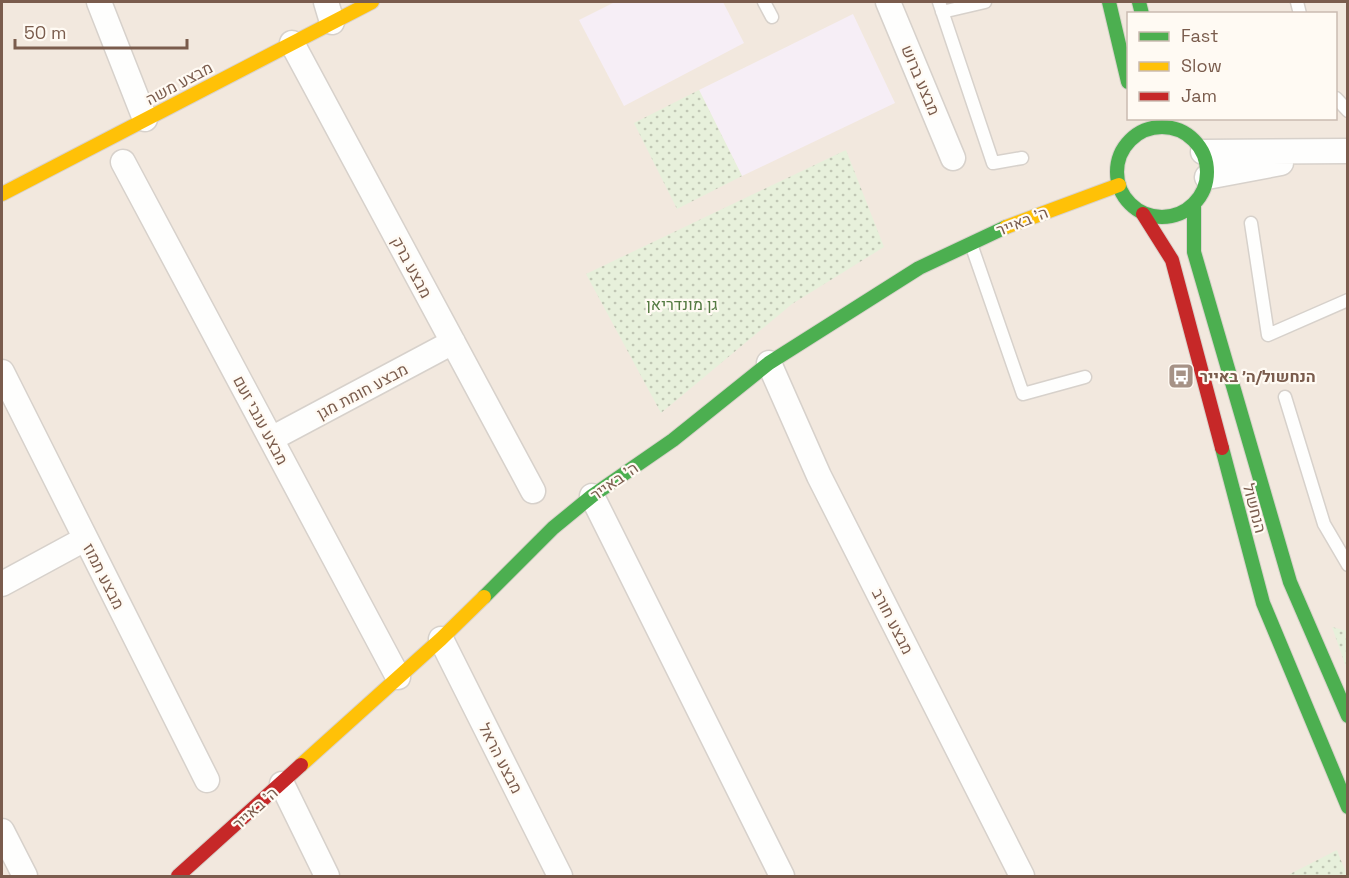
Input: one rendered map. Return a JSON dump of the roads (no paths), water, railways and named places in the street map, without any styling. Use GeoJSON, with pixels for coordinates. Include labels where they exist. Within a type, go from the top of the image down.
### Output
{"type":"FeatureCollection","features":[{"type":"Feature","properties":{"kind":"street"},"geometry":{"type":"LineString","coordinates":[[99,2],[145,119]]}},
{"type":"Feature","properties":{"kind":"street","name":"מבצע משה"},"geometry":{"type":"LineString","coordinates":[[2,194],[292,43],[329,12],[372,2]]}},
{"type":"Feature","properties":{"kind":"street","name":"מבצע ברוש"},"geometry":{"type":"LineString","coordinates":[[888,2],[953,158]]}},
{"type":"Feature","properties":{"kind":"street"},"geometry":{"type":"LineString","coordinates":[[1109,2],[1127,78]]}},
{"type":"Feature","properties":{"kind":"street","name":"מבצע ברק"},"geometry":{"type":"LineString","coordinates":[[292,43],[533,491]]}},
{"type":"Feature","properties":{"kind":"street"},"geometry":{"type":"LineString","coordinates":[[1131,140],[1133,120]]}},
{"type":"Feature","properties":{"kind":"street"},"geometry":{"type":"LineString","coordinates":[[1177,120],[1186,134],[1203,152],[1207,177],[1345,151]]}},
{"type":"Feature","properties":{"kind":"street"},"geometry":{"type":"LineString","coordinates":[[1119,184],[1118,161],[1131,140],[1143,132],[1158,128],[1173,128],[1186,134]]}},
{"type":"Feature","properties":{"kind":"street"},"geometry":{"type":"LineString","coordinates":[[1203,152],[1345,151]]}},
{"type":"Feature","properties":{"kind":"street","name":"מבצע ענבי זעם"},"geometry":{"type":"LineString","coordinates":[[123,162],[398,677]]}},
{"type":"Feature","properties":{"kind":"street","name":"הנחשול"},"geometry":{"type":"LineString","coordinates":[[1207,177],[1203,192],[1194,204],[1194,252],[1290,582],[1347,716]]}},
{"type":"Feature","properties":{"kind":"street","name":"הנחשול"},"geometry":{"type":"LineString","coordinates":[[1119,184],[1132,207],[1143,214],[1172,260],[1263,603],[1347,807]]}},
{"type":"Feature","properties":{"kind":"street","name":"ה' באייר"},"geometry":{"type":"LineString","coordinates":[[178,876],[441,639],[553,528],[592,496],[673,440],[769,363],[919,268],[971,243],[1119,184]]}},
{"type":"Feature","properties":{"kind":"street"},"geometry":{"type":"LineString","coordinates":[[1143,214],[1170,217],[1194,204]]}},
{"type":"Feature","properties":{"kind":"street","name":"מבצע חומת מגן"},"geometry":{"type":"LineString","coordinates":[[271,439],[453,342]]}},
{"type":"Feature","properties":{"kind":"street","name":"מבצע חורב"},"geometry":{"type":"LineString","coordinates":[[769,363],[819,476],[1022,876]]}},
{"type":"Feature","properties":{"kind":"street","name":"מבצע תמוז"},"geometry":{"type":"LineString","coordinates":[[2,372],[207,780]]}},
{"type":"Feature","properties":{"kind":"street"},"geometry":{"type":"LineString","coordinates":[[592,496],[782,876]]}},
{"type":"Feature","properties":{"kind":"street"},"geometry":{"type":"LineString","coordinates":[[2,584],[85,539]]}},
{"type":"Feature","properties":{"kind":"street","name":"מבצע הראל"},"geometry":{"type":"LineString","coordinates":[[441,639],[560,876]]}},
{"type":"Feature","properties":{"kind":"street"},"geometry":{"type":"LineString","coordinates":[[282,784],[327,876]]}},
{"type":"Feature","properties":{"kind":"street"},"geometry":{"type":"LineString","coordinates":[[2,831],[25,876]]}},
{"type":"Feature","properties":{"kind":"lane"},"geometry":{"type":"LineString","coordinates":[[764,2],[772,17]]}},
{"type":"Feature","properties":{"kind":"lane"},"geometry":{"type":"LineString","coordinates":[[985,2],[941,7],[993,163],[1022,158]]}},
{"type":"Feature","properties":{"kind":"lane"},"geometry":{"type":"LineString","coordinates":[[1251,223],[1269,335],[1347,300]]}},
{"type":"Feature","properties":{"kind":"lane"},"geometry":{"type":"LineString","coordinates":[[971,243],[1023,394],[1085,377]]}},
{"type":"Feature","properties":{"kind":"lane"},"geometry":{"type":"LineString","coordinates":[[1285,397],[1324,524],[1347,565]]}},
{"type":"Feature","properties":{"kind":"place","name":"הנחשול/ה׳ באייר"},"geometry":{"type":"Point","coordinates":[1181,376]}},
{"type":"Feature","properties":{"kind":"park label","name":"גן מונדריאן"},"geometry":{"type":"Point","coordinates":[682,304]}}]}
